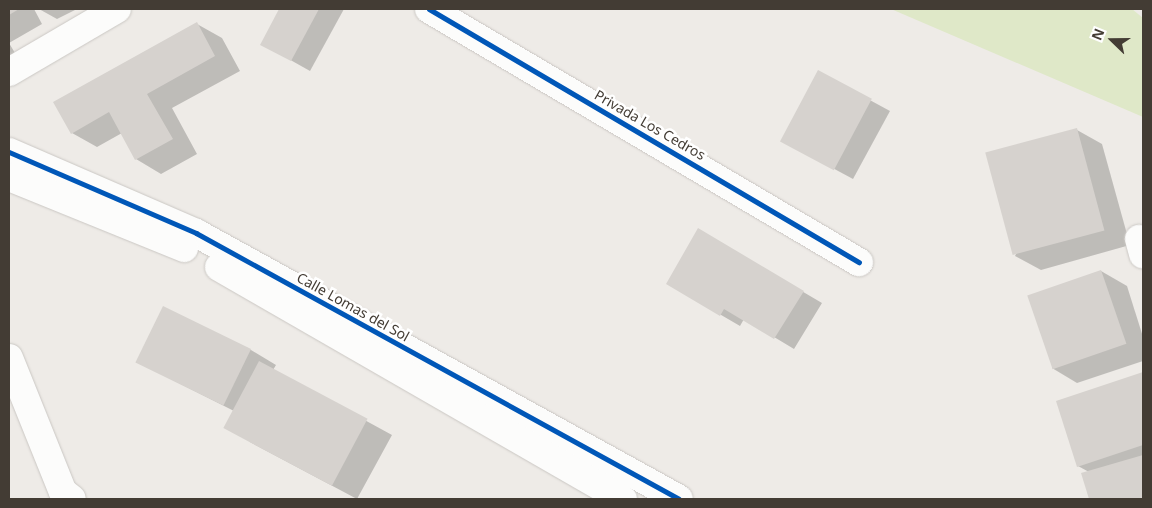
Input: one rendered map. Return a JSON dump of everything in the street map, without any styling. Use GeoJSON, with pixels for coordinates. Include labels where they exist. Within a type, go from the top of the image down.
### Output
{"type":"FeatureCollection","features":[{"type":"Feature","properties":{"kind":"street"},"geometry":{"type":"LineString","coordinates":[[9,72],[117,9]]}},
{"type":"Feature","properties":{"kind":"street","name":"Privada Los Cedros"},"geometry":{"type":"LineString","coordinates":[[429,9],[859,262]]}},
{"type":"Feature","properties":{"kind":"street","name":"Calle Lomas del Sol"},"geometry":{"type":"LineString","coordinates":[[9,152],[196,233],[679,499]]}},
{"type":"Feature","properties":{"kind":"street"},"geometry":{"type":"LineString","coordinates":[[9,177],[190,250],[623,499]]}},
{"type":"Feature","properties":{"kind":"street"},"geometry":{"type":"LineString","coordinates":[[9,358],[63,492],[72,499]]}},
{"type":"Feature","properties":{"kind":"green space"},"geometry":{"type":"Polygon","coordinates":[[[891,9],[1132,9],[1143,18],[1143,117],[891,9]]]}},
{"type":"Feature","properties":{"kind":"building"},"geometry":{"type":"Polygon","coordinates":[[[9,9],[19,9],[9,15],[9,9]]]}},
{"type":"Feature","properties":{"kind":"building"},"geometry":{"type":"Polygon","coordinates":[[[279,9],[319,9],[291,61],[260,45],[279,9]]]}},
{"type":"Feature","properties":{"kind":"building"},"geometry":{"type":"Polygon","coordinates":[[[197,22],[215,56],[147,94],[173,139],[135,160],[109,112],[71,134],[53,102],[197,22]]]}},
{"type":"Feature","properties":{"kind":"building"},"geometry":{"type":"Polygon","coordinates":[[[818,70],[872,99],[834,170],[780,142],[818,70]]]}},
{"type":"Feature","properties":{"kind":"building"},"geometry":{"type":"Polygon","coordinates":[[[1077,128],[1104,230],[1013,255],[985,153],[1077,128]]]}},
{"type":"Feature","properties":{"kind":"building"},"geometry":{"type":"Polygon","coordinates":[[[698,228],[804,291],[774,339],[724,309],[720,316],[666,284],[698,228]]]}},
{"type":"Feature","properties":{"kind":"building"},"geometry":{"type":"Polygon","coordinates":[[[1101,270],[1126,344],[1053,369],[1027,295],[1101,270]]]}},
{"type":"Feature","properties":{"kind":"building"},"geometry":{"type":"Polygon","coordinates":[[[163,306],[251,349],[223,406],[135,363],[163,306]]]}},
{"type":"Feature","properties":{"kind":"building"},"geometry":{"type":"Polygon","coordinates":[[[259,361],[368,419],[332,486],[223,428],[259,361]]]}},
{"type":"Feature","properties":{"kind":"building"},"geometry":{"type":"Polygon","coordinates":[[[1143,372],[1143,445],[1077,467],[1056,401],[1143,372]]]}},
{"type":"Feature","properties":{"kind":"building"},"geometry":{"type":"Polygon","coordinates":[[[1143,455],[1143,499],[1089,499],[1081,473],[1143,455]]]}},
{"type":"Feature","properties":{"kind":"cycle path"},"geometry":{"type":"LineString","coordinates":[[429,9],[859,262]]}},
{"type":"Feature","properties":{"kind":"cycle path"},"geometry":{"type":"LineString","coordinates":[[9,152],[196,233],[679,499]]}}]}
